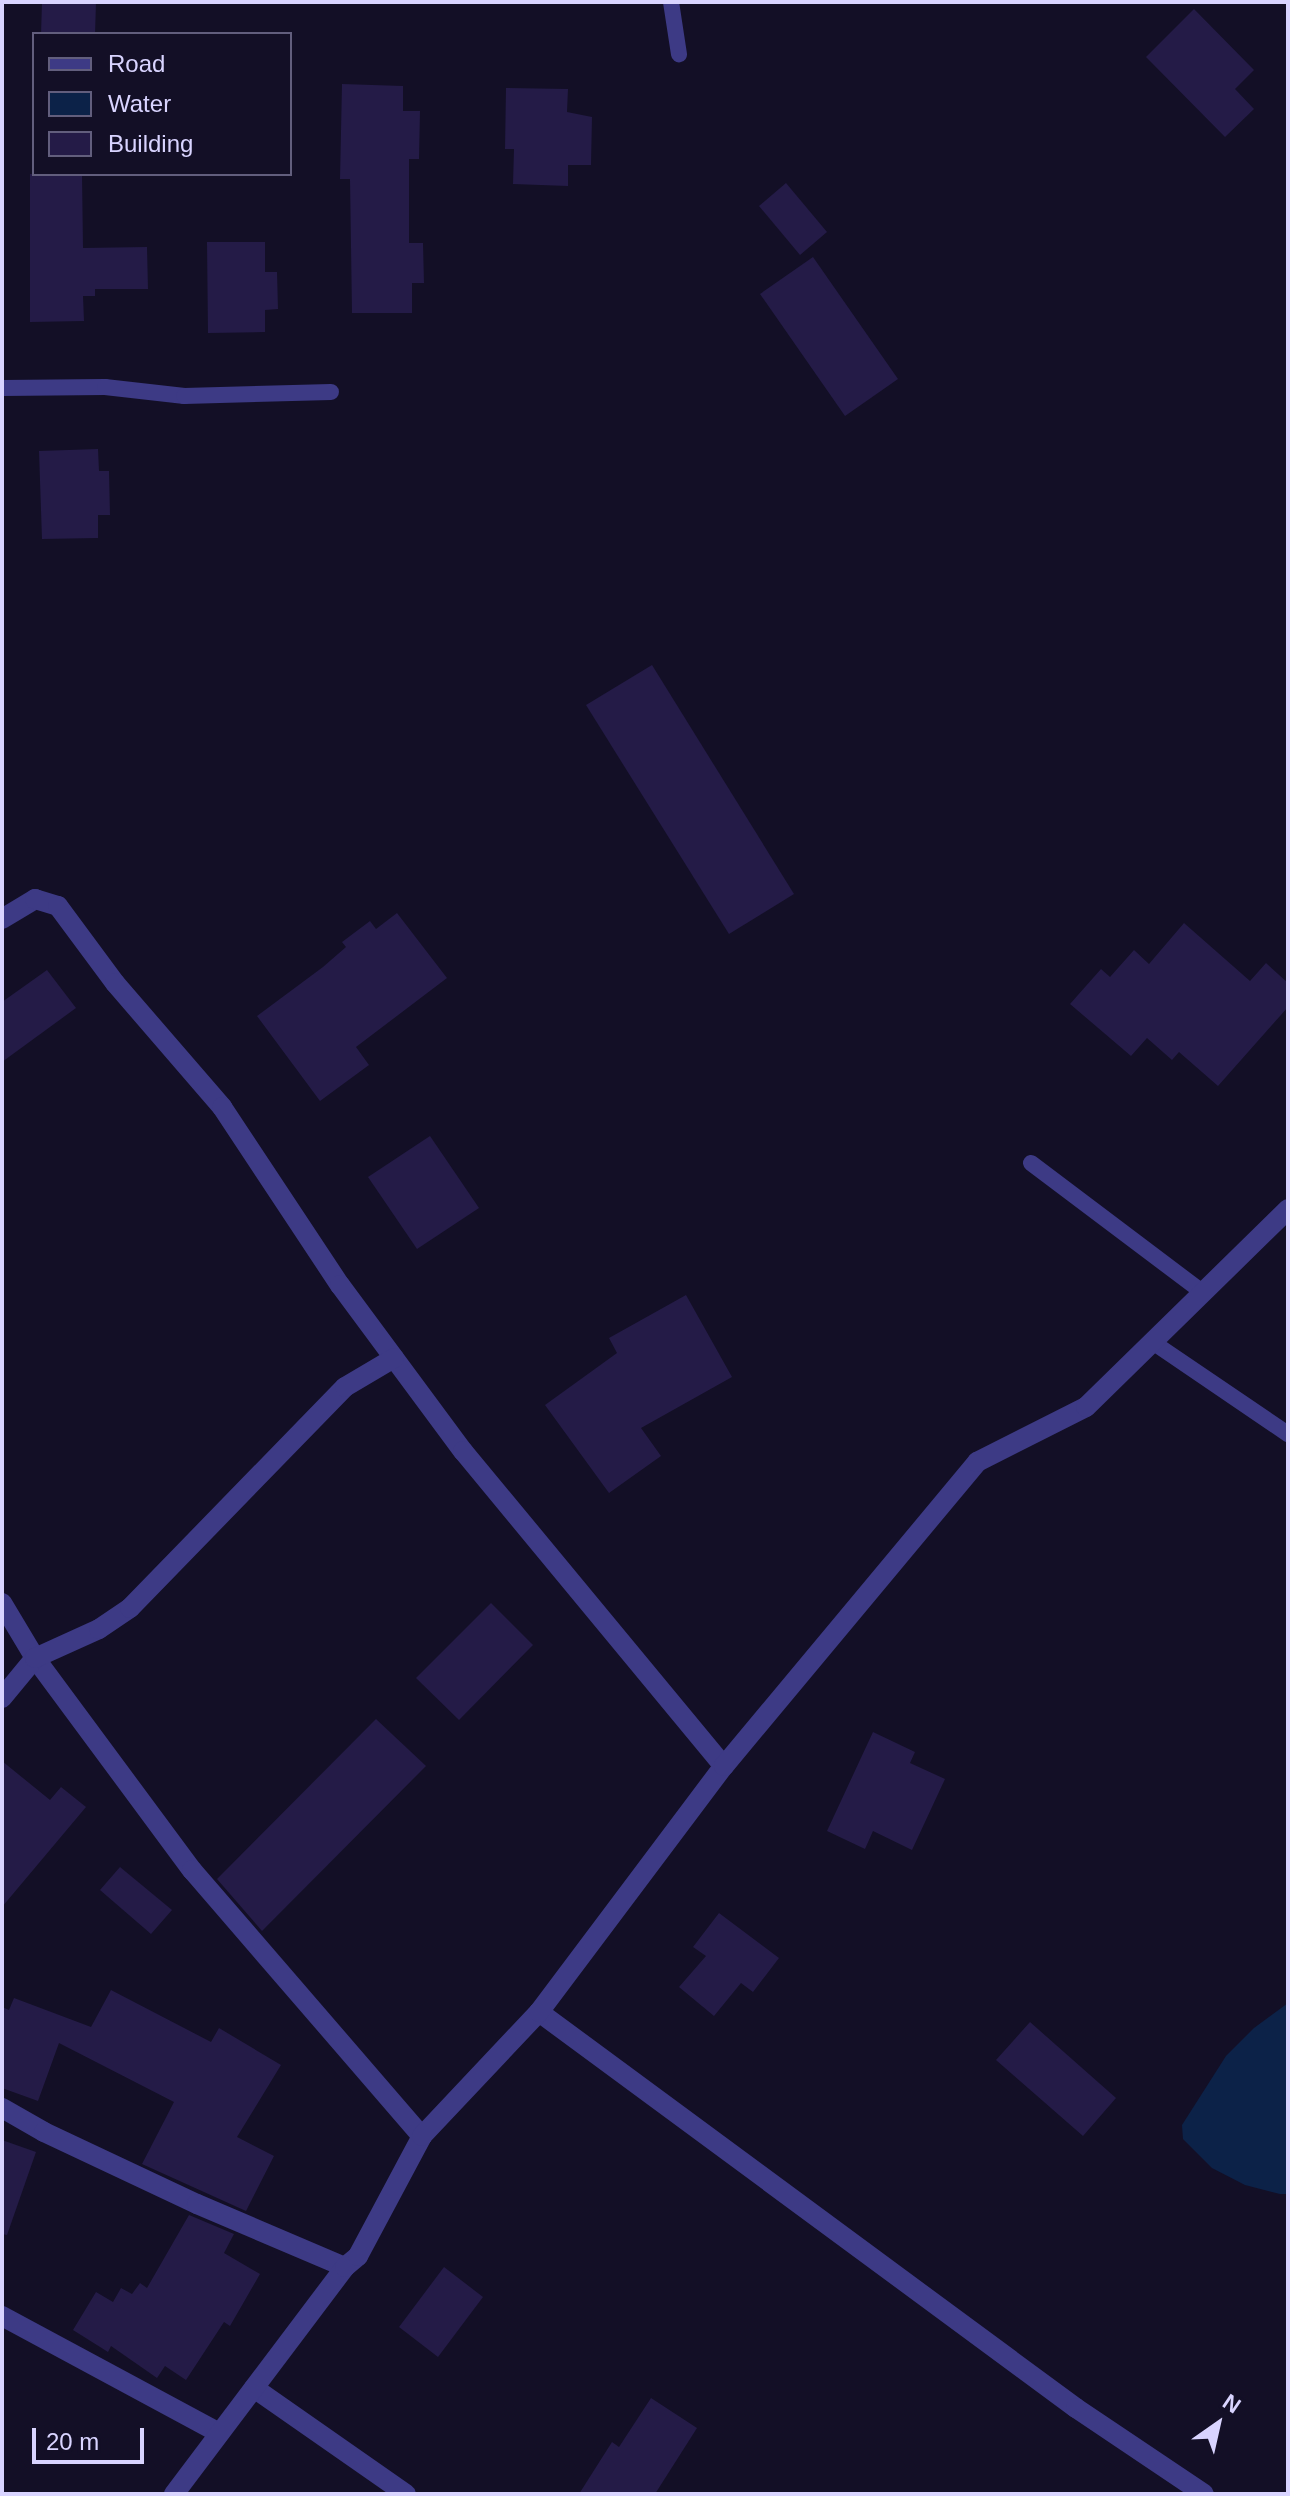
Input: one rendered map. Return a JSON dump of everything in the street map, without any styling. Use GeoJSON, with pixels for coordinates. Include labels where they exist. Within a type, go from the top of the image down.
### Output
{"type":"FeatureCollection","features":[{"type":"Feature","properties":{"kind":"street"},"geometry":{"type":"LineString","coordinates":[[2,919],[35,899],[58,906],[115,983],[222,1107],[340,1285],[463,1451],[724,1766]]}},
{"type":"Feature","properties":{"kind":"street"},"geometry":{"type":"LineString","coordinates":[[174,2494],[345,2267],[358,2256],[422,2136],[539,2012],[724,1766],[977,1462],[1086,1407],[1288,1209]]}},
{"type":"Feature","properties":{"kind":"street"},"geometry":{"type":"LineString","coordinates":[[2,1698],[35,1658],[99,1629],[130,1608],[345,1387],[394,1358]]}},
{"type":"Feature","properties":{"kind":"street"},"geometry":{"type":"LineString","coordinates":[[2,1603],[35,1658],[192,1870],[422,2136]]}},
{"type":"Feature","properties":{"kind":"street"},"geometry":{"type":"LineString","coordinates":[[539,2012],[1076,2408],[1204,2494]]}},
{"type":"Feature","properties":{"kind":"street"},"geometry":{"type":"LineString","coordinates":[[2,2108],[44,2132],[197,2204],[345,2267]]}},
{"type":"Feature","properties":{"kind":"street"},"geometry":{"type":"LineString","coordinates":[[2,2316],[219,2433]]}},
{"type":"Feature","properties":{"kind":"street"},"geometry":{"type":"LineString","coordinates":[[254,2388],[406,2494]]}},
{"type":"Feature","properties":{"kind":"lane"},"geometry":{"type":"LineString","coordinates":[[671,2],[679,54]]}},
{"type":"Feature","properties":{"kind":"lane"},"geometry":{"type":"LineString","coordinates":[[2,388],[105,387],[184,396],[331,392]]}},
{"type":"Feature","properties":{"kind":"lane"},"geometry":{"type":"LineString","coordinates":[[1031,1163],[1201,1291]]}},
{"type":"Feature","properties":{"kind":"lane"},"geometry":{"type":"LineString","coordinates":[[1151,1341],[1288,1434]]}},
{"type":"Feature","properties":{"kind":"water"},"geometry":{"type":"Polygon","coordinates":[[[1288,2003],[1288,2194],[1280,2194],[1245,2185],[1212,2168],[1183,2139],[1182,2125],[1226,2056],[1254,2028],[1288,2003]]]}},
{"type":"Feature","properties":{"kind":"building"},"geometry":{"type":"Polygon","coordinates":[[[42,2],[96,2],[95,32],[41,32],[42,2]]]}},
{"type":"Feature","properties":{"kind":"building"},"geometry":{"type":"Polygon","coordinates":[[[1194,9],[1254,70],[1235,89],[1254,109],[1225,137],[1146,57],[1194,9]]]}},
{"type":"Feature","properties":{"kind":"building"},"geometry":{"type":"Polygon","coordinates":[[[342,84],[403,86],[403,111],[420,111],[419,159],[409,159],[409,243],[423,243],[424,283],[412,283],[412,313],[352,313],[350,179],[340,179],[342,84]]]}},
{"type":"Feature","properties":{"kind":"building"},"geometry":{"type":"Polygon","coordinates":[[[506,88],[568,89],[567,112],[592,117],[591,165],[568,165],[568,186],[513,184],[514,149],[505,149],[506,88]]]}},
{"type":"Feature","properties":{"kind":"building"},"geometry":{"type":"Polygon","coordinates":[[[30,174],[82,176],[83,248],[147,247],[148,289],[95,289],[95,296],[83,296],[84,321],[30,322],[30,174]]]}},
{"type":"Feature","properties":{"kind":"building"},"geometry":{"type":"Polygon","coordinates":[[[786,183],[827,232],[800,255],[759,206],[786,183]]]}},
{"type":"Feature","properties":{"kind":"building"},"geometry":{"type":"Polygon","coordinates":[[[207,242],[265,242],[265,272],[277,272],[278,309],[265,310],[265,332],[208,333],[207,242]]]}},
{"type":"Feature","properties":{"kind":"building"},"geometry":{"type":"Polygon","coordinates":[[[813,257],[898,379],[845,416],[760,294],[813,257]]]}},
{"type":"Feature","properties":{"kind":"building"},"geometry":{"type":"Polygon","coordinates":[[[98,449],[99,471],[109,471],[110,515],[98,515],[98,538],[42,539],[39,451],[98,449]]]}},
{"type":"Feature","properties":{"kind":"building"},"geometry":{"type":"Polygon","coordinates":[[[652,665],[794,894],[729,934],[586,705],[652,665]]]}},
{"type":"Feature","properties":{"kind":"building"},"geometry":{"type":"Polygon","coordinates":[[[397,913],[447,978],[356,1047],[369,1065],[320,1101],[257,1016],[323,967],[346,947],[342,942],[370,921],[376,929],[397,913]]]}},
{"type":"Feature","properties":{"kind":"building"},"geometry":{"type":"Polygon","coordinates":[[[1184,923],[1250,981],[1266,963],[1288,983],[1288,1007],[1218,1086],[1179,1052],[1172,1060],[1147,1038],[1131,1056],[1070,1004],[1101,969],[1110,977],[1134,950],[1149,964],[1184,923]]]}},
{"type":"Feature","properties":{"kind":"building"},"geometry":{"type":"Polygon","coordinates":[[[47,970],[76,1008],[2,1062],[2,1002],[47,970]]]}},
{"type":"Feature","properties":{"kind":"building"},"geometry":{"type":"Polygon","coordinates":[[[430,1136],[479,1208],[417,1249],[368,1177],[430,1136]]]}},
{"type":"Feature","properties":{"kind":"building"},"geometry":{"type":"Polygon","coordinates":[[[686,1295],[732,1377],[641,1428],[661,1456],[609,1493],[545,1405],[617,1353],[609,1338],[686,1295]]]}},
{"type":"Feature","properties":{"kind":"building"},"geometry":{"type":"Polygon","coordinates":[[[491,1603],[533,1645],[459,1720],[416,1678],[491,1603]]]}},
{"type":"Feature","properties":{"kind":"building"},"geometry":{"type":"Polygon","coordinates":[[[376,1719],[426,1766],[262,1931],[217,1879],[376,1719]]]}},
{"type":"Feature","properties":{"kind":"building"},"geometry":{"type":"Polygon","coordinates":[[[873,1732],[915,1752],[910,1763],[945,1779],[912,1850],[873,1831],[865,1849],[827,1831],[873,1732]]]}},
{"type":"Feature","properties":{"kind":"building"},"geometry":{"type":"Polygon","coordinates":[[[2,1761],[50,1800],[61,1787],[86,1807],[2,1907],[2,1761]]]}},
{"type":"Feature","properties":{"kind":"building"},"geometry":{"type":"Polygon","coordinates":[[[120,1867],[172,1910],[151,1934],[100,1890],[120,1867]]]}},
{"type":"Feature","properties":{"kind":"building"},"geometry":{"type":"Polygon","coordinates":[[[719,1913],[779,1958],[753,1992],[741,1983],[714,2016],[679,1987],[706,1956],[693,1947],[719,1913]]]}},
{"type":"Feature","properties":{"kind":"building"},"geometry":{"type":"Polygon","coordinates":[[[111,1990],[211,2042],[219,2028],[281,2065],[237,2137],[274,2156],[246,2211],[142,2164],[174,2102],[59,2043],[38,2101],[2,2088],[2,2007],[9,2010],[14,1998],[91,2027],[111,1990]]]}},
{"type":"Feature","properties":{"kind":"building"},"geometry":{"type":"Polygon","coordinates":[[[1030,2022],[1116,2098],[1083,2136],[996,2060],[1030,2022]]]}},
{"type":"Feature","properties":{"kind":"building"},"geometry":{"type":"Polygon","coordinates":[[[2,2140],[36,2152],[7,2235],[2,2234],[2,2140]]]}},
{"type":"Feature","properties":{"kind":"building"},"geometry":{"type":"Polygon","coordinates":[[[189,2215],[234,2234],[224,2253],[260,2274],[230,2326],[224,2322],[186,2380],[165,2366],[157,2378],[111,2346],[108,2352],[73,2330],[96,2292],[113,2302],[121,2288],[132,2294],[140,2283],[147,2288],[189,2215]]]}},
{"type":"Feature","properties":{"kind":"building"},"geometry":{"type":"Polygon","coordinates":[[[444,2267],[483,2297],[438,2357],[399,2327],[444,2267]]]}},
{"type":"Feature","properties":{"kind":"building"},"geometry":{"type":"Polygon","coordinates":[[[651,2398],[697,2428],[655,2494],[579,2494],[612,2442],[619,2447],[651,2398]]]}}]}
